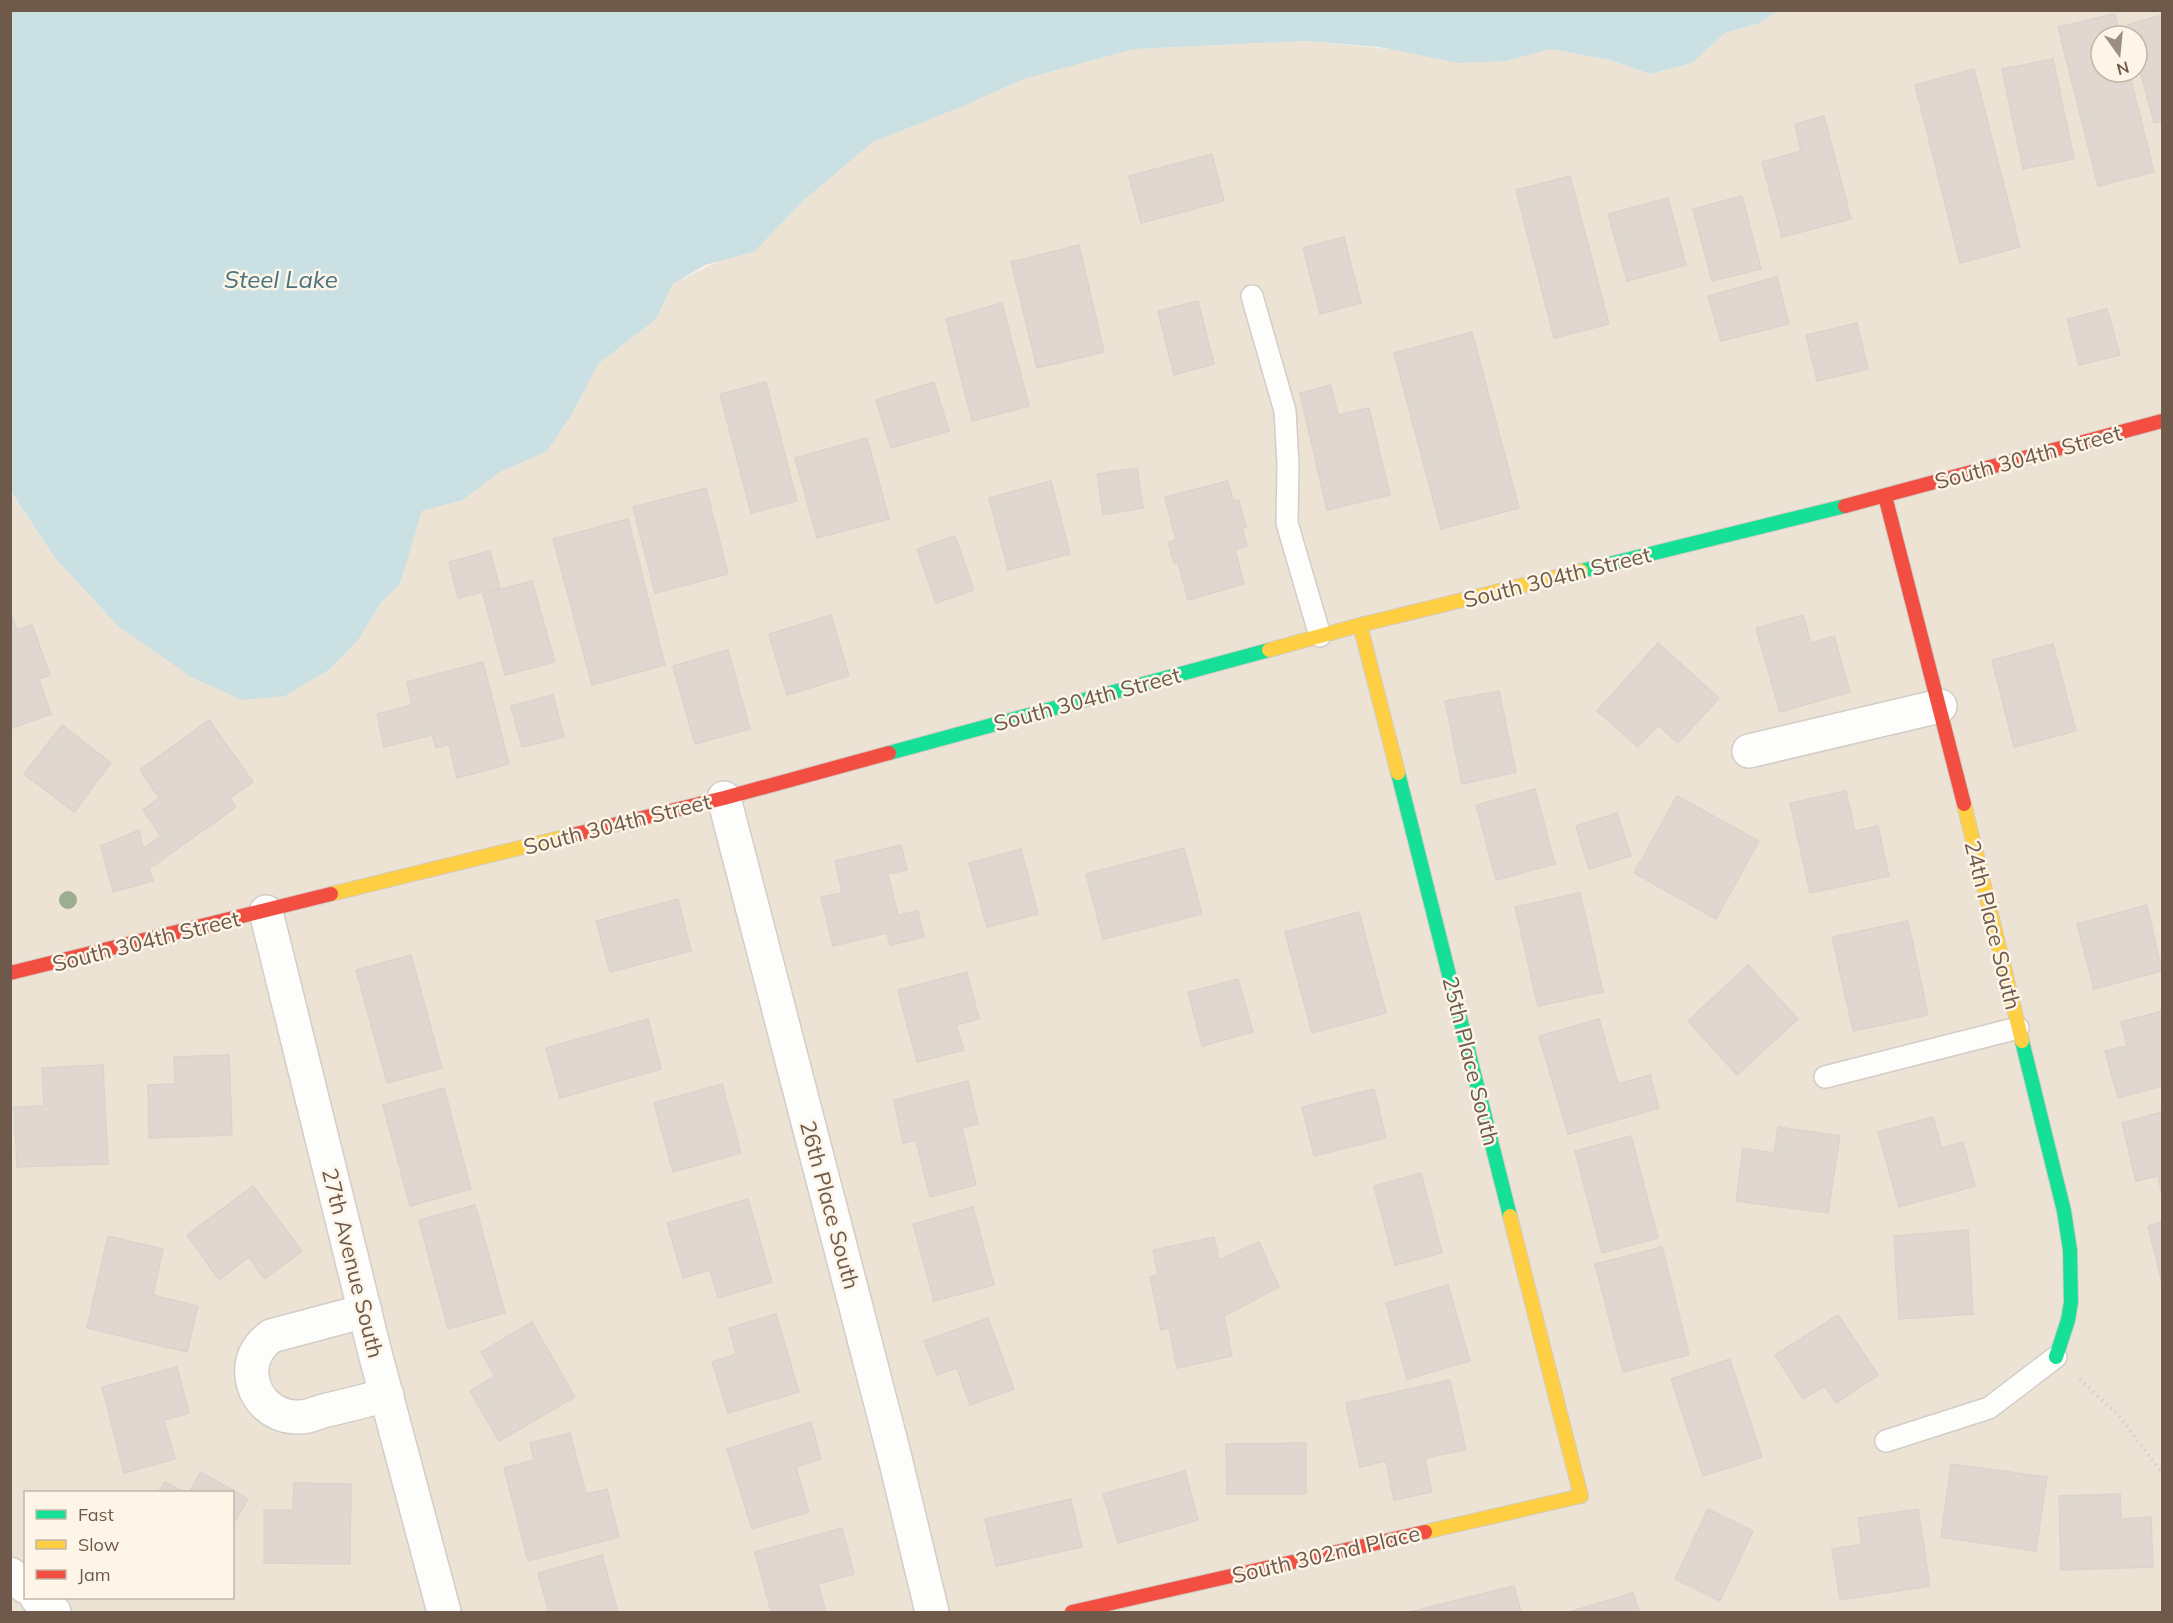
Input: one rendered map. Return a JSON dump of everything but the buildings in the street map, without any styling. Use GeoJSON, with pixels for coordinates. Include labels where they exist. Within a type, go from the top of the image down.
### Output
{"type":"FeatureCollection","features":[{"type":"Feature","properties":{"kind":"street","name":"South 304th Street"},"geometry":{"type":"LineString","coordinates":[[10,973],[724,798],[1360,625],[1885,496],[2163,421]]}},
{"type":"Feature","properties":{"kind":"street","name":"24th Place South"},"geometry":{"type":"LineString","coordinates":[[1885,496],[1940,706],[2064,1211],[2070,1246],[2071,1279],[2068,1316],[2056,1357]]}},
{"type":"Feature","properties":{"kind":"street","name":"25th Place South"},"geometry":{"type":"LineString","coordinates":[[1360,625],[1581,1496]]}},
{"type":"Feature","properties":{"kind":"street"},"geometry":{"type":"LineString","coordinates":[[1749,751],[1940,706]]}},
{"type":"Feature","properties":{"kind":"street","name":"26th Place South"},"geometry":{"type":"LineString","coordinates":[[724,798],[894,1454],[932,1612]]}},
{"type":"Feature","properties":{"kind":"street","name":"27th Avenue South"},"geometry":{"type":"LineString","coordinates":[[266,912],[365,1311],[444,1612]]}},
{"type":"Feature","properties":{"kind":"street"},"geometry":{"type":"LineString","coordinates":[[365,1311],[271,1336],[260,1345],[254,1360],[252,1373],[255,1390],[265,1404],[276,1412],[301,1417],[387,1395]]}},
{"type":"Feature","properties":{"kind":"street","name":"South 302nd Place"},"geometry":{"type":"LineString","coordinates":[[1072,1612],[1581,1496]]}},
{"type":"Feature","properties":{"kind":"street"},"geometry":{"type":"LineString","coordinates":[[10,1574],[24,1585]]}},
{"type":"Feature","properties":{"kind":"street"},"geometry":{"type":"LineString","coordinates":[[38,1599],[54,1612]]}},
{"type":"Feature","properties":{"kind":"lane"},"geometry":{"type":"LineString","coordinates":[[1252,296],[1285,411],[1288,464],[1287,523],[1320,636]]}},
{"type":"Feature","properties":{"kind":"lane"},"geometry":{"type":"LineString","coordinates":[[1825,1077],[2018,1028]]}},
{"type":"Feature","properties":{"kind":"lane"},"geometry":{"type":"LineString","coordinates":[[1886,1441],[1989,1408],[2056,1357]]}},
{"type":"Feature","properties":{"kind":"path"},"geometry":{"type":"LineString","coordinates":[[2056,1357],[2119,1416],[2163,1473]]}},
{"type":"Feature","properties":{"kind":"shaded area"},"geometry":{"type":"Polygon","coordinates":[[[1778,11],[2162,11],[2162,1612],[11,1612],[10,492],[55,558],[118,626],[285,696],[330,669],[359,639],[380,604],[400,584],[422,511],[463,500],[500,472],[547,451],[571,416],[598,364],[656,319],[673,284],[717,262],[754,252],[803,201],[873,142],[1024,79],[1134,49],[1307,41],[1506,61],[1551,49],[1610,60],[1650,74],[1692,63],[1725,33],[1760,23],[1778,11]]]}},
{"type":"Feature","properties":{"kind":"water","name":"Steel Lake"},"geometry":{"type":"Polygon","coordinates":[[[10,11],[1778,11],[1760,23],[1725,33],[1692,63],[1650,74],[1610,60],[1551,49],[1506,61],[1458,63],[1379,47],[1307,41],[1134,49],[1024,79],[873,142],[803,201],[754,252],[705,265],[673,284],[656,319],[598,364],[571,416],[547,451],[500,472],[463,500],[422,511],[400,584],[380,604],[359,639],[330,669],[285,696],[242,700],[191,677],[118,626],[55,558],[11,492],[10,11]]]}},
{"type":"Feature","properties":{"kind":"traffic: fast"},"geometry":{"type":"LineString","coordinates":[[1581,571],[1845,506]]}},
{"type":"Feature","properties":{"kind":"traffic: fast"},"geometry":{"type":"LineString","coordinates":[[889,753],[1269,650]]}},
{"type":"Feature","properties":{"kind":"traffic: fast"},"geometry":{"type":"LineString","coordinates":[[1398,773],[1510,1216]]}},
{"type":"Feature","properties":{"kind":"traffic: fast"},"geometry":{"type":"LineString","coordinates":[[2022,1041],[2064,1211],[2070,1250],[2071,1302],[2068,1320],[2056,1357]]}},
{"type":"Feature","properties":{"kind":"traffic: slow"},"geometry":{"type":"LineString","coordinates":[[1269,650],[1360,625],[1581,571]]}},
{"type":"Feature","properties":{"kind":"traffic: slow"},"geometry":{"type":"LineString","coordinates":[[1360,625],[1398,773]]}},
{"type":"Feature","properties":{"kind":"traffic: slow"},"geometry":{"type":"LineString","coordinates":[[1964,804],[2022,1041]]}},
{"type":"Feature","properties":{"kind":"traffic: slow"},"geometry":{"type":"LineString","coordinates":[[331,894],[568,836]]}},
{"type":"Feature","properties":{"kind":"traffic: slow"},"geometry":{"type":"LineString","coordinates":[[1425,1532],[1581,1496],[1510,1216]]}},
{"type":"Feature","properties":{"kind":"traffic: jam"},"geometry":{"type":"LineString","coordinates":[[1845,506],[2162,421]]}},
{"type":"Feature","properties":{"kind":"traffic: jam"},"geometry":{"type":"LineString","coordinates":[[1885,496],[1964,804]]}},
{"type":"Feature","properties":{"kind":"traffic: jam"},"geometry":{"type":"LineString","coordinates":[[568,836],[724,798],[889,753]]}},
{"type":"Feature","properties":{"kind":"traffic: jam"},"geometry":{"type":"LineString","coordinates":[[10,973],[331,894]]}},
{"type":"Feature","properties":{"kind":"traffic: jam"},"geometry":{"type":"LineString","coordinates":[[1072,1612],[1425,1532]]}}]}
